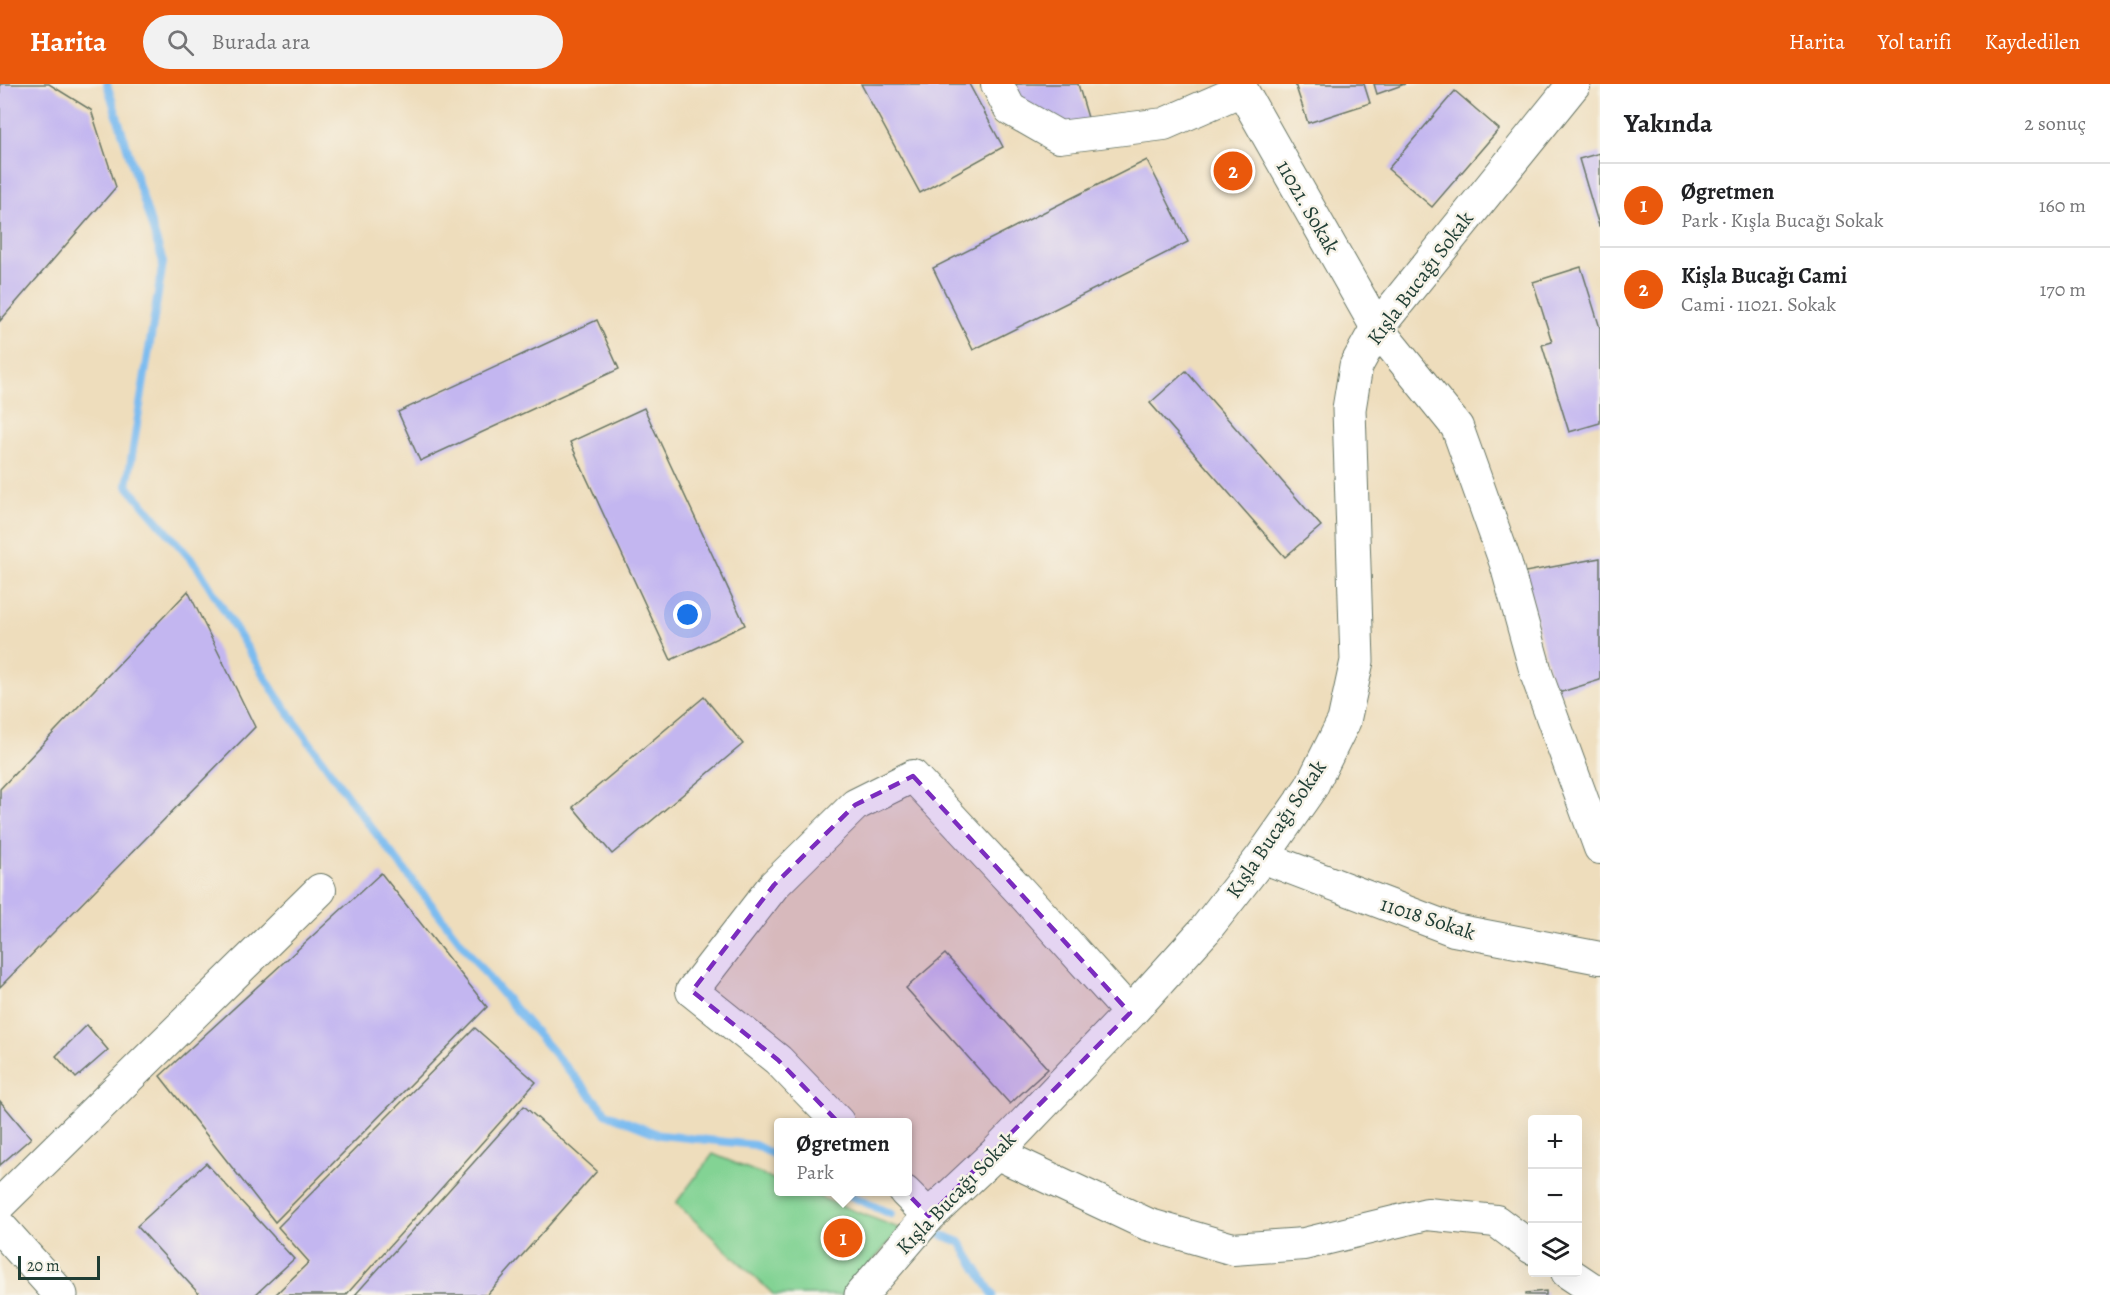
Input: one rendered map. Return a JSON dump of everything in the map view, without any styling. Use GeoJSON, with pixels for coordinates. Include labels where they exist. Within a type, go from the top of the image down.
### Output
{"type":"FeatureCollection","features":[{"type":"Feature","properties":{"kind":"street"},"geometry":{"type":"LineString","coordinates":[[997,84],[1010,110],[1059,137],[1164,124],[1241,87]]}},
{"type":"Feature","properties":{"kind":"street","name":"Kışla Bucağı Sokak"},"geometry":{"type":"LineString","coordinates":[[861,1295],[929,1216],[996,1153],[1131,1013],[1205,930],[1262,857],[1311,787],[1344,721],[1357,662],[1349,409],[1356,366],[1377,328],[1574,84]]}},
{"type":"Feature","properties":{"kind":"street","name":"11021. Sokak"},"geometry":{"type":"LineString","coordinates":[[1241,87],[1377,328],[1457,427],[1506,564],[1537,676],[1600,848]]}},
{"type":"Feature","properties":{"kind":"street"},"geometry":{"type":"LineString","coordinates":[[834,1118],[778,1060],[692,991],[774,885],[831,829],[855,806],[913,776],[1131,1013]]}},
{"type":"Feature","properties":{"kind":"street","name":"11018 Sokak"},"geometry":{"type":"LineString","coordinates":[[1262,857],[1454,930],[1600,958]]}},
{"type":"Feature","properties":{"kind":"street"},"geometry":{"type":"LineString","coordinates":[[0,1204],[320,890]]}},
{"type":"Feature","properties":{"kind":"street"},"geometry":{"type":"LineString","coordinates":[[996,1153],[1147,1224],[1233,1249],[1304,1244],[1426,1214],[1496,1221],[1528,1244]]}},
{"type":"Feature","properties":{"kind":"street"},"geometry":{"type":"LineString","coordinates":[[910,1196],[929,1216]]}},
{"type":"Feature","properties":{"kind":"street"},"geometry":{"type":"LineString","coordinates":[[0,1227],[61,1295]]}},
{"type":"Feature","properties":{"kind":"street"},"geometry":{"type":"LineString","coordinates":[[1574,1277],[1600,1294]]}},
{"type":"Feature","properties":{"kind":"highlighted area"},"geometry":{"type":"Polygon","coordinates":[[[913,776],[1130,1013],[929,1216],[778,1060],[692,991],[774,885],[855,805],[913,776]]]}},
{"type":"Feature","properties":{"kind":"green space"},"geometry":{"type":"Polygon","coordinates":[[[713,1154],[774,1179],[774,1196],[816,1196],[901,1229],[843,1295],[774,1295],[676,1203],[713,1154]]]}},
{"type":"Feature","properties":{"kind":"building"},"geometry":{"type":"Polygon","coordinates":[[[0,84],[49,84],[91,110],[116,187],[0,321],[0,84]]]}},
{"type":"Feature","properties":{"kind":"building"},"geometry":{"type":"Polygon","coordinates":[[[861,84],[969,84],[1003,147],[920,193],[861,84]]]}},
{"type":"Feature","properties":{"kind":"building"},"geometry":{"type":"Polygon","coordinates":[[[1013,84],[1078,84],[1089,121],[1064,129],[1022,107],[1013,84]]]}},
{"type":"Feature","properties":{"kind":"building"},"geometry":{"type":"Polygon","coordinates":[[[1295,84],[1364,84],[1370,103],[1308,123],[1295,84]]]}},
{"type":"Feature","properties":{"kind":"building"},"geometry":{"type":"Polygon","coordinates":[[[1374,84],[1405,84],[1377,94],[1374,84]]]}},
{"type":"Feature","properties":{"kind":"building"},"geometry":{"type":"Polygon","coordinates":[[[1455,91],[1499,129],[1432,207],[1388,169],[1455,91]]]}},
{"type":"Feature","properties":{"kind":"building"},"geometry":{"type":"Polygon","coordinates":[[[1600,153],[1600,226],[1599,226],[1579,159],[1600,153]]]}},
{"type":"Feature","properties":{"kind":"building"},"geometry":{"type":"Polygon","coordinates":[[[1147,160],[1188,242],[973,350],[933,268],[1147,160]]]}},
{"type":"Feature","properties":{"kind":"building"},"geometry":{"type":"Polygon","coordinates":[[[1581,267],[1600,328],[1600,423],[1569,432],[1542,345],[1552,342],[1533,282],[1581,267]]]}},
{"type":"Feature","properties":{"kind":"building"},"geometry":{"type":"Polygon","coordinates":[[[597,320],[619,369],[420,461],[398,412],[597,320]]]}},
{"type":"Feature","properties":{"kind":"building"},"geometry":{"type":"Polygon","coordinates":[[[1186,371],[1321,526],[1285,557],[1150,403],[1186,371]]]}},
{"type":"Feature","properties":{"kind":"building"},"geometry":{"type":"Polygon","coordinates":[[[644,408],[745,625],[671,660],[570,442],[644,408]]]}},
{"type":"Feature","properties":{"kind":"building"},"geometry":{"type":"Polygon","coordinates":[[[1600,558],[1600,680],[1555,694],[1525,572],[1600,558]]]}},
{"type":"Feature","properties":{"kind":"building"},"geometry":{"type":"Polygon","coordinates":[[[188,591],[255,727],[0,987],[0,789],[188,591]]]}},
{"type":"Feature","properties":{"kind":"building"},"geometry":{"type":"Polygon","coordinates":[[[704,697],[743,744],[612,854],[573,807],[704,697]]]}},
{"type":"Feature","properties":{"kind":"building"},"geometry":{"type":"Polygon","coordinates":[[[381,873],[487,1007],[275,1222],[160,1076],[381,873]]]}},
{"type":"Feature","properties":{"kind":"building"},"geometry":{"type":"Polygon","coordinates":[[[945,954],[1048,1069],[1010,1104],[906,988],[945,954]]]}},
{"type":"Feature","properties":{"kind":"building"},"geometry":{"type":"Polygon","coordinates":[[[87,1025],[108,1050],[76,1078],[56,1056],[87,1025]]]}},
{"type":"Feature","properties":{"kind":"building"},"geometry":{"type":"Polygon","coordinates":[[[475,1028],[536,1082],[346,1295],[275,1295],[309,1262],[278,1227],[475,1028]]]}},
{"type":"Feature","properties":{"kind":"building"},"geometry":{"type":"Polygon","coordinates":[[[0,1101],[31,1138],[0,1165],[0,1101]]]}},
{"type":"Feature","properties":{"kind":"building"},"geometry":{"type":"Polygon","coordinates":[[[524,1106],[597,1171],[487,1295],[355,1295],[524,1106]]]}},
{"type":"Feature","properties":{"kind":"building"},"geometry":{"type":"Polygon","coordinates":[[[206,1163],[294,1259],[255,1295],[200,1295],[137,1226],[206,1163]]]}},
{"type":"Feature","properties":{"kind":"building"},"geometry":{"type":"Polygon","coordinates":[[[1546,1291],[1546,1295],[1526,1295],[1526,1293],[1546,1291]]]}},
{"type":"Feature","properties":{"kind":"waterway"},"geometry":{"type":"LineString","coordinates":[[107,84],[163,262],[127,486],[197,566],[276,695],[357,809],[491,981],[607,1114],[660,1135],[755,1145],[774,1155]]}},
{"type":"Feature","properties":{"kind":"waterway"},"geometry":{"type":"LineString","coordinates":[[851,1196],[891,1214]]}},
{"type":"Feature","properties":{"kind":"waterway"},"geometry":{"type":"LineString","coordinates":[[939,1234],[960,1242],[993,1295]]}},
{"type":"Feature","properties":{"kind":"place","name":"Kişla Bucağı Cami"},"geometry":{"type":"Point","coordinates":[1233,171]}},
{"type":"Feature","properties":{"kind":"place","name":"Øgretmen"},"geometry":{"type":"Point","coordinates":[843,1238]}}]}
